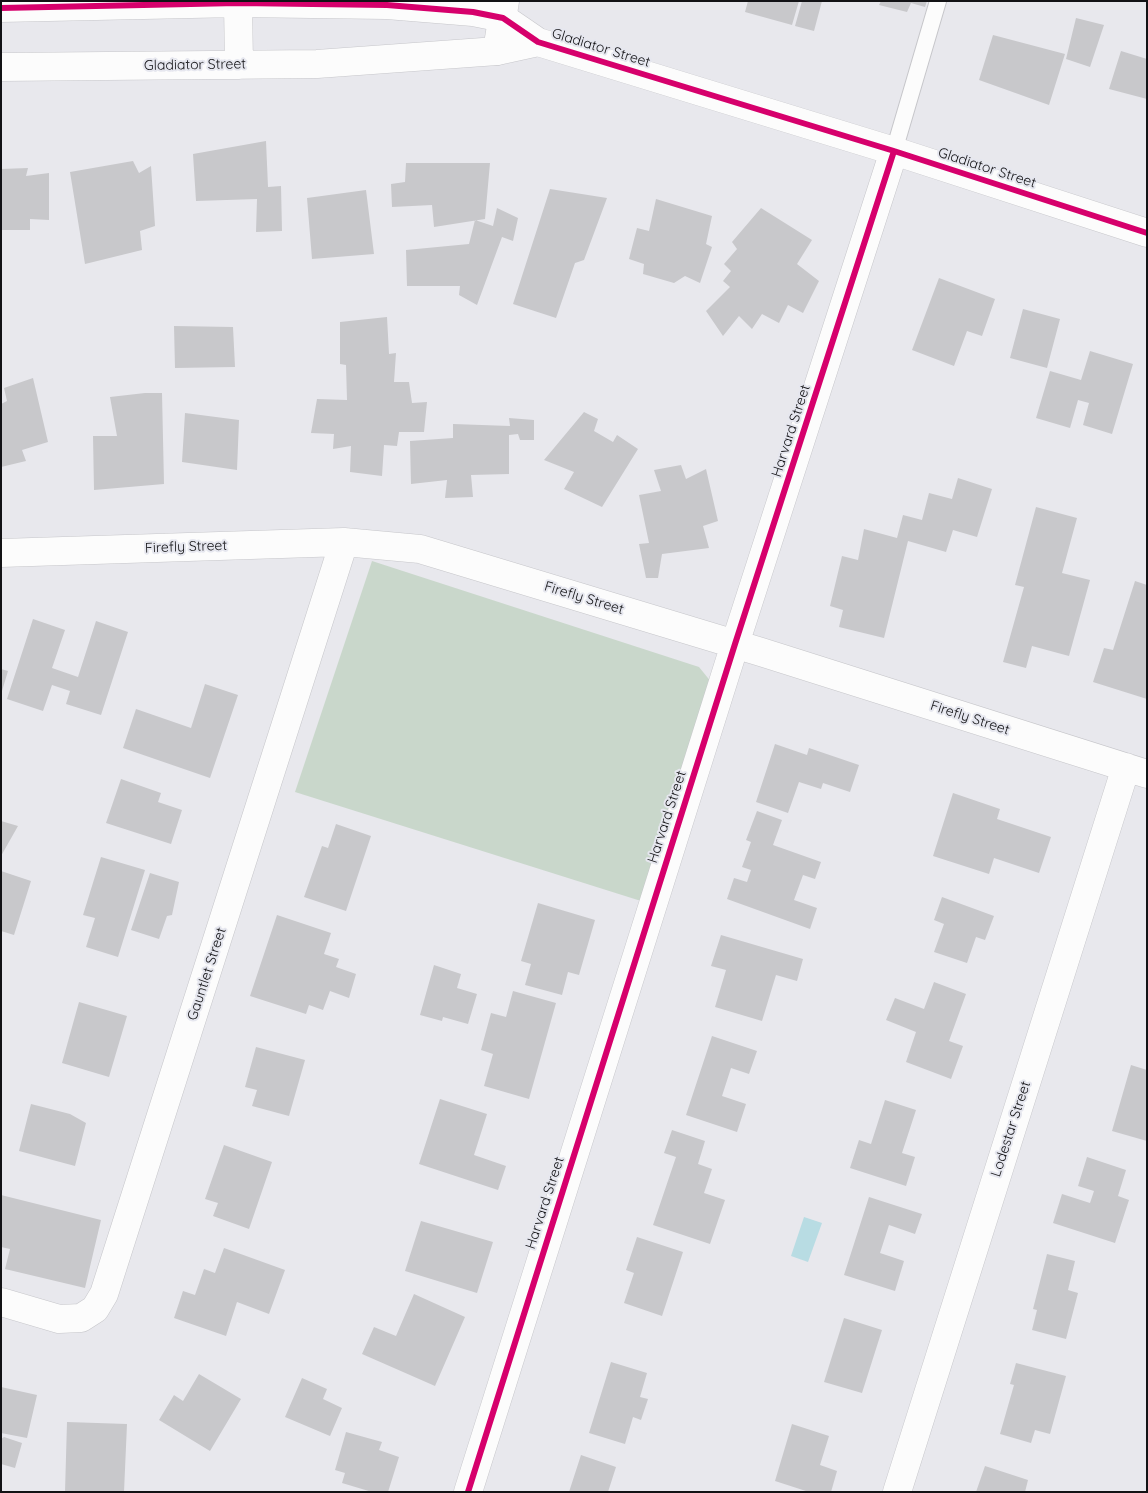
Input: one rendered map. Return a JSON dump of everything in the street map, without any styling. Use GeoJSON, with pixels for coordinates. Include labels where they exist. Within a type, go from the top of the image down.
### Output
{"type":"FeatureCollection","features":[{"type":"Feature","properties":{"kind":"street","name":"Gladiator Street"},"geometry":{"type":"LineString","coordinates":[[1,8],[238,3],[504,10],[538,42],[894,151],[1147,234]]}},
{"type":"Feature","properties":{"kind":"street"},"geometry":{"type":"LineString","coordinates":[[238,3],[238,65]]}},
{"type":"Feature","properties":{"kind":"street"},"geometry":{"type":"LineString","coordinates":[[497,51],[504,10]]}},
{"type":"Feature","properties":{"kind":"street","name":"Gladiator Street"},"geometry":{"type":"LineString","coordinates":[[1,67],[318,64],[497,51],[538,42]]}},
{"type":"Feature","properties":{"kind":"street","name":"Harvard Street"},"geometry":{"type":"LineString","coordinates":[[468,1492],[735,644],[894,151]]}},
{"type":"Feature","properties":{"kind":"street","name":"Firefly Street"},"geometry":{"type":"LineString","coordinates":[[1,553],[344,542],[391,546],[445,555],[1136,770]]}},
{"type":"Feature","properties":{"kind":"street","name":"Gauntlet Street"},"geometry":{"type":"LineString","coordinates":[[1,1302],[59,1319],[81,1318],[95,1310],[104,1294],[344,542]]}},
{"type":"Feature","properties":{"kind":"street","name":"Lodestar Street"},"geometry":{"type":"LineString","coordinates":[[897,1492],[1136,770]]}},
{"type":"Feature","properties":{"kind":"lane"},"geometry":{"type":"LineString","coordinates":[[894,151],[938,1]]}},
{"type":"Feature","properties":{"kind":"green space"},"geometry":{"type":"Polygon","coordinates":[[[372,561],[699,667],[712,683],[641,901],[295,792],[372,561]]]}},
{"type":"Feature","properties":{"kind":"water"},"geometry":{"type":"Polygon","coordinates":[[[804,1217],[822,1223],[808,1262],[791,1256],[804,1217]]]}},
{"type":"Feature","properties":{"kind":"building"},"geometry":{"type":"Polygon","coordinates":[[[748,1],[799,1],[792,25],[745,12],[748,1]]]}},
{"type":"Feature","properties":{"kind":"building"},"geometry":{"type":"Polygon","coordinates":[[[802,1],[822,1],[814,31],[795,26],[802,1]]]}},
{"type":"Feature","properties":{"kind":"building"},"geometry":{"type":"Polygon","coordinates":[[[881,1],[927,1],[925,7],[911,3],[907,12],[879,5],[881,1]]]}},
{"type":"Feature","properties":{"kind":"building"},"geometry":{"type":"Polygon","coordinates":[[[1076,18],[1104,25],[1090,67],[1066,59],[1076,18]]]}},
{"type":"Feature","properties":{"kind":"building"},"geometry":{"type":"Polygon","coordinates":[[[993,35],[1065,54],[1049,105],[979,80],[993,35]]]}},
{"type":"Feature","properties":{"kind":"building"},"geometry":{"type":"Polygon","coordinates":[[[1121,51],[1147,59],[1147,99],[1109,89],[1121,51]]]}},
{"type":"Feature","properties":{"kind":"building"},"geometry":{"type":"Polygon","coordinates":[[[266,141],[268,187],[281,186],[282,231],[256,232],[257,199],[196,201],[193,154],[266,141]]]}},
{"type":"Feature","properties":{"kind":"building"},"geometry":{"type":"Polygon","coordinates":[[[133,161],[139,173],[151,166],[155,226],[140,231],[142,250],[85,264],[70,172],[133,161]]]}},
{"type":"Feature","properties":{"kind":"building"},"geometry":{"type":"Polygon","coordinates":[[[406,163],[490,163],[485,219],[434,227],[432,205],[392,207],[391,184],[405,182],[406,163]]]}},
{"type":"Feature","properties":{"kind":"building"},"geometry":{"type":"Polygon","coordinates":[[[28,168],[26,176],[49,173],[49,220],[30,219],[30,230],[1,230],[1,169],[28,168]]]}},
{"type":"Feature","properties":{"kind":"building"},"geometry":{"type":"Polygon","coordinates":[[[550,189],[607,198],[584,260],[575,263],[556,318],[513,304],[550,189]]]}},
{"type":"Feature","properties":{"kind":"building"},"geometry":{"type":"Polygon","coordinates":[[[366,190],[374,254],[312,259],[307,198],[366,190]]]}},
{"type":"Feature","properties":{"kind":"building"},"geometry":{"type":"Polygon","coordinates":[[[656,199],[712,216],[706,244],[712,247],[700,283],[685,276],[674,283],[643,274],[644,264],[629,259],[637,228],[649,231],[656,199]]]}},
{"type":"Feature","properties":{"kind":"building"},"geometry":{"type":"Polygon","coordinates":[[[497,208],[518,218],[513,241],[502,237],[477,305],[459,295],[460,286],[407,286],[406,250],[469,244],[475,220],[493,226],[497,208]]]}},
{"type":"Feature","properties":{"kind":"building"},"geometry":{"type":"Polygon","coordinates":[[[761,208],[812,240],[797,264],[819,281],[803,313],[788,305],[779,323],[762,314],[752,329],[739,316],[723,336],[706,311],[730,287],[723,281],[731,271],[724,264],[737,249],[732,242],[761,208]]]}},
{"type":"Feature","properties":{"kind":"building"},"geometry":{"type":"Polygon","coordinates":[[[939,278],[995,299],[982,336],[967,331],[954,366],[912,350],[939,278]]]}},
{"type":"Feature","properties":{"kind":"building"},"geometry":{"type":"Polygon","coordinates":[[[1023,309],[1060,319],[1047,368],[1010,358],[1023,309]]]}},
{"type":"Feature","properties":{"kind":"building"},"geometry":{"type":"Polygon","coordinates":[[[387,317],[389,354],[396,353],[394,382],[409,382],[412,403],[427,402],[424,432],[399,432],[397,446],[384,445],[382,476],[350,472],[351,446],[333,449],[334,434],[311,433],[317,399],[347,400],[346,365],[340,364],[340,322],[387,317]]]}},
{"type":"Feature","properties":{"kind":"building"},"geometry":{"type":"Polygon","coordinates":[[[174,326],[233,327],[235,367],[175,368],[174,326]]]}},
{"type":"Feature","properties":{"kind":"building"},"geometry":{"type":"Polygon","coordinates":[[[1090,351],[1133,364],[1112,434],[1083,425],[1089,403],[1078,400],[1070,428],[1036,418],[1050,371],[1081,380],[1090,351]]]}},
{"type":"Feature","properties":{"kind":"building"},"geometry":{"type":"Polygon","coordinates":[[[33,378],[48,442],[22,450],[26,461],[1,467],[1,404],[7,401],[4,388],[33,378]]]}},
{"type":"Feature","properties":{"kind":"building"},"geometry":{"type":"Polygon","coordinates":[[[162,393],[164,484],[94,490],[93,436],[117,436],[110,397],[162,393]]]}},
{"type":"Feature","properties":{"kind":"building"},"geometry":{"type":"Polygon","coordinates":[[[584,412],[598,419],[594,431],[613,442],[617,435],[638,449],[602,507],[564,489],[574,472],[544,460],[584,412]]]}},
{"type":"Feature","properties":{"kind":"building"},"geometry":{"type":"Polygon","coordinates":[[[185,413],[239,420],[237,470],[182,462],[185,413]]]}},
{"type":"Feature","properties":{"kind":"building"},"geometry":{"type":"Polygon","coordinates":[[[509,418],[534,420],[534,440],[520,440],[518,434],[509,435],[509,474],[471,475],[473,497],[445,498],[447,480],[411,484],[410,441],[453,438],[453,424],[510,426],[509,418]]]}},
{"type":"Feature","properties":{"kind":"building"},"geometry":{"type":"Polygon","coordinates":[[[681,465],[686,479],[706,469],[718,521],[703,526],[709,548],[662,554],[658,578],[646,578],[639,544],[649,543],[639,495],[661,491],[654,470],[681,465]]]}},
{"type":"Feature","properties":{"kind":"building"},"geometry":{"type":"Polygon","coordinates":[[[958,478],[992,489],[977,537],[953,530],[946,552],[908,541],[884,638],[839,627],[843,610],[830,606],[842,556],[858,560],[864,529],[897,538],[903,515],[922,520],[929,493],[952,499],[958,478]]]}},
{"type":"Feature","properties":{"kind":"building"},"geometry":{"type":"Polygon","coordinates":[[[1036,507],[1077,518],[1062,573],[1090,580],[1069,656],[1032,646],[1026,668],[1003,662],[1024,587],[1015,585],[1036,507]]]}},
{"type":"Feature","properties":{"kind":"building"},"geometry":{"type":"Polygon","coordinates":[[[1135,581],[1147,585],[1147,699],[1093,682],[1104,648],[1113,650],[1135,581]]]}},
{"type":"Feature","properties":{"kind":"building"},"geometry":{"type":"Polygon","coordinates":[[[33,619],[65,630],[52,668],[78,677],[96,621],[128,632],[101,715],[66,704],[70,691],[52,685],[43,711],[7,699],[33,619]]]}},
{"type":"Feature","properties":{"kind":"building"},"geometry":{"type":"Polygon","coordinates":[[[1,669],[8,671],[2,691],[1,691],[1,669]]]}},
{"type":"Feature","properties":{"kind":"building"},"geometry":{"type":"Polygon","coordinates":[[[205,684],[238,695],[210,778],[123,748],[136,709],[191,728],[205,684]]]}},
{"type":"Feature","properties":{"kind":"building"},"geometry":{"type":"Polygon","coordinates":[[[775,744],[807,755],[809,748],[859,765],[850,792],[823,783],[821,789],[799,782],[788,813],[756,802],[775,744]]]}},
{"type":"Feature","properties":{"kind":"building"},"geometry":{"type":"Polygon","coordinates":[[[121,779],[161,793],[158,802],[182,810],[171,844],[106,823],[121,779]]]}},
{"type":"Feature","properties":{"kind":"building"},"geometry":{"type":"Polygon","coordinates":[[[953,793],[1000,809],[997,819],[1051,837],[1039,873],[994,858],[989,874],[933,856],[953,793]]]}},
{"type":"Feature","properties":{"kind":"building"},"geometry":{"type":"Polygon","coordinates":[[[757,811],[782,820],[773,845],[821,862],[815,879],[803,875],[794,900],[817,908],[810,929],[727,899],[734,878],[747,882],[751,870],[742,867],[751,842],[746,840],[757,811]]]}},
{"type":"Feature","properties":{"kind":"building"},"geometry":{"type":"Polygon","coordinates":[[[1,821],[18,826],[1,856],[1,821]]]}},
{"type":"Feature","properties":{"kind":"building"},"geometry":{"type":"Polygon","coordinates":[[[336,824],[371,836],[346,911],[304,897],[322,846],[328,848],[336,824]]]}},
{"type":"Feature","properties":{"kind":"building"},"geometry":{"type":"Polygon","coordinates":[[[101,857],[145,870],[118,957],[86,947],[95,918],[83,915],[101,857]]]}},
{"type":"Feature","properties":{"kind":"building"},"geometry":{"type":"Polygon","coordinates":[[[1,871],[31,881],[14,935],[1,931],[1,871]]]}},
{"type":"Feature","properties":{"kind":"building"},"geometry":{"type":"Polygon","coordinates":[[[150,873],[179,882],[172,915],[167,916],[159,939],[131,930],[150,873]]]}},
{"type":"Feature","properties":{"kind":"building"},"geometry":{"type":"Polygon","coordinates":[[[942,897],[994,916],[985,940],[976,937],[967,963],[934,952],[944,924],[934,920],[942,897]]]}},
{"type":"Feature","properties":{"kind":"building"},"geometry":{"type":"Polygon","coordinates":[[[538,903],[595,920],[579,975],[568,972],[562,995],[525,985],[531,964],[521,961],[538,903]]]}},
{"type":"Feature","properties":{"kind":"building"},"geometry":{"type":"Polygon","coordinates":[[[277,915],[331,933],[324,954],[339,959],[336,967],[356,974],[349,998],[330,991],[323,1010],[309,1005],[306,1014],[250,996],[277,915]]]}},
{"type":"Feature","properties":{"kind":"building"},"geometry":{"type":"Polygon","coordinates":[[[721,935],[803,959],[797,981],[776,975],[762,1021],[715,1007],[726,970],[711,966],[721,935]]]}},
{"type":"Feature","properties":{"kind":"building"},"geometry":{"type":"Polygon","coordinates":[[[434,965],[461,974],[457,988],[477,994],[468,1024],[443,1017],[442,1021],[420,1015],[434,965]]]}},
{"type":"Feature","properties":{"kind":"building"},"geometry":{"type":"Polygon","coordinates":[[[934,982],[966,994],[949,1041],[963,1046],[951,1079],[906,1062],[916,1032],[886,1020],[895,998],[924,1009],[934,982]]]}},
{"type":"Feature","properties":{"kind":"building"},"geometry":{"type":"Polygon","coordinates":[[[513,991],[556,1003],[529,1099],[484,1086],[493,1054],[481,1050],[491,1013],[506,1017],[513,991]]]}},
{"type":"Feature","properties":{"kind":"building"},"geometry":{"type":"Polygon","coordinates":[[[79,1002],[127,1016],[109,1077],[62,1063],[79,1002]]]}},
{"type":"Feature","properties":{"kind":"building"},"geometry":{"type":"Polygon","coordinates":[[[712,1036],[757,1051],[749,1074],[731,1068],[722,1096],[746,1104],[737,1132],[686,1115],[712,1036]]]}},
{"type":"Feature","properties":{"kind":"building"},"geometry":{"type":"Polygon","coordinates":[[[256,1047],[305,1060],[289,1116],[252,1106],[257,1090],[245,1087],[256,1047]]]}},
{"type":"Feature","properties":{"kind":"building"},"geometry":{"type":"Polygon","coordinates":[[[1131,1065],[1147,1070],[1147,1141],[1112,1131],[1131,1065]]]}},
{"type":"Feature","properties":{"kind":"building"},"geometry":{"type":"Polygon","coordinates":[[[440,1099],[487,1114],[474,1155],[506,1166],[498,1190],[419,1164],[440,1099]]]}},
{"type":"Feature","properties":{"kind":"building"},"geometry":{"type":"Polygon","coordinates":[[[885,1100],[916,1110],[902,1153],[915,1157],[906,1186],[850,1168],[859,1140],[871,1144],[885,1100]]]}},
{"type":"Feature","properties":{"kind":"building"},"geometry":{"type":"Polygon","coordinates":[[[31,1104],[70,1114],[86,1123],[75,1166],[19,1151],[31,1104]]]}},
{"type":"Feature","properties":{"kind":"building"},"geometry":{"type":"Polygon","coordinates":[[[672,1130],[705,1141],[698,1164],[712,1169],[704,1193],[725,1200],[710,1244],[653,1225],[676,1157],[664,1153],[672,1130]]]}},
{"type":"Feature","properties":{"kind":"building"},"geometry":{"type":"Polygon","coordinates":[[[224,1145],[272,1162],[249,1229],[213,1216],[218,1203],[205,1199],[224,1145]]]}},
{"type":"Feature","properties":{"kind":"building"},"geometry":{"type":"Polygon","coordinates":[[[1087,1157],[1126,1170],[1118,1196],[1129,1200],[1115,1243],[1053,1223],[1062,1194],[1090,1203],[1094,1191],[1078,1186],[1087,1157]]]}},
{"type":"Feature","properties":{"kind":"building"},"geometry":{"type":"Polygon","coordinates":[[[1,1195],[101,1220],[85,1288],[5,1269],[10,1249],[1,1247],[1,1195]]]}},
{"type":"Feature","properties":{"kind":"building"},"geometry":{"type":"Polygon","coordinates":[[[869,1197],[922,1214],[915,1234],[889,1225],[880,1253],[904,1261],[895,1291],[844,1275],[869,1197]]]}},
{"type":"Feature","properties":{"kind":"building"},"geometry":{"type":"Polygon","coordinates":[[[421,1221],[493,1242],[477,1293],[405,1271],[421,1221]]]}},
{"type":"Feature","properties":{"kind":"building"},"geometry":{"type":"Polygon","coordinates":[[[637,1237],[683,1252],[662,1316],[624,1303],[634,1273],[626,1270],[637,1237]]]}},
{"type":"Feature","properties":{"kind":"building"},"geometry":{"type":"Polygon","coordinates":[[[224,1248],[285,1270],[269,1314],[237,1302],[226,1336],[174,1318],[183,1291],[195,1295],[204,1269],[215,1273],[224,1248]]]}},
{"type":"Feature","properties":{"kind":"building"},"geometry":{"type":"Polygon","coordinates":[[[1047,1254],[1075,1261],[1068,1290],[1078,1293],[1066,1339],[1032,1330],[1037,1310],[1033,1309],[1047,1254]]]}},
{"type":"Feature","properties":{"kind":"building"},"geometry":{"type":"Polygon","coordinates":[[[414,1294],[465,1317],[435,1386],[362,1354],[374,1327],[396,1336],[414,1294]]]}},
{"type":"Feature","properties":{"kind":"building"},"geometry":{"type":"Polygon","coordinates":[[[844,1318],[882,1330],[862,1393],[824,1382],[844,1318]]]}},
{"type":"Feature","properties":{"kind":"building"},"geometry":{"type":"Polygon","coordinates":[[[611,1362],[647,1373],[640,1397],[648,1399],[641,1420],[633,1417],[625,1444],[589,1433],[611,1362]]]}},
{"type":"Feature","properties":{"kind":"building"},"geometry":{"type":"Polygon","coordinates":[[[1016,1363],[1066,1376],[1050,1434],[1035,1430],[1031,1443],[1000,1434],[1014,1385],[1010,1384],[1016,1363]]]}},
{"type":"Feature","properties":{"kind":"building"},"geometry":{"type":"Polygon","coordinates":[[[199,1374],[241,1399],[210,1451],[159,1420],[174,1395],[183,1401],[199,1374]]]}},
{"type":"Feature","properties":{"kind":"building"},"geometry":{"type":"Polygon","coordinates":[[[302,1378],[327,1389],[323,1399],[342,1408],[330,1436],[285,1417],[302,1378]]]}},
{"type":"Feature","properties":{"kind":"building"},"geometry":{"type":"Polygon","coordinates":[[[1,1387],[37,1395],[27,1438],[1,1433],[1,1387]]]}},
{"type":"Feature","properties":{"kind":"building"},"geometry":{"type":"Polygon","coordinates":[[[67,1422],[127,1424],[124,1492],[65,1492],[67,1422]]]}},
{"type":"Feature","properties":{"kind":"building"},"geometry":{"type":"Polygon","coordinates":[[[792,1424],[829,1436],[820,1465],[837,1471],[831,1492],[809,1492],[775,1481],[792,1424]]]}},
{"type":"Feature","properties":{"kind":"building"},"geometry":{"type":"Polygon","coordinates":[[[346,1432],[382,1442],[379,1450],[399,1457],[388,1492],[372,1492],[342,1483],[345,1473],[335,1470],[346,1432]]]}},
{"type":"Feature","properties":{"kind":"building"},"geometry":{"type":"Polygon","coordinates":[[[4,1437],[22,1443],[15,1468],[1,1464],[1,1439],[4,1437]]]}},
{"type":"Feature","properties":{"kind":"building"},"geometry":{"type":"Polygon","coordinates":[[[581,1455],[616,1467],[608,1492],[569,1492],[581,1455]]]}},
{"type":"Feature","properties":{"kind":"building"},"geometry":{"type":"Polygon","coordinates":[[[985,1466],[1028,1480],[1025,1492],[976,1492],[985,1466]]]}},
{"type":"Feature","properties":{"kind":"cycle path"},"geometry":{"type":"LineString","coordinates":[[1,8],[238,3],[387,5],[473,12],[503,18],[538,42],[894,151],[1147,233]]}},
{"type":"Feature","properties":{"kind":"cycle path"},"geometry":{"type":"LineString","coordinates":[[468,1492],[735,644],[894,151]]}}]}
